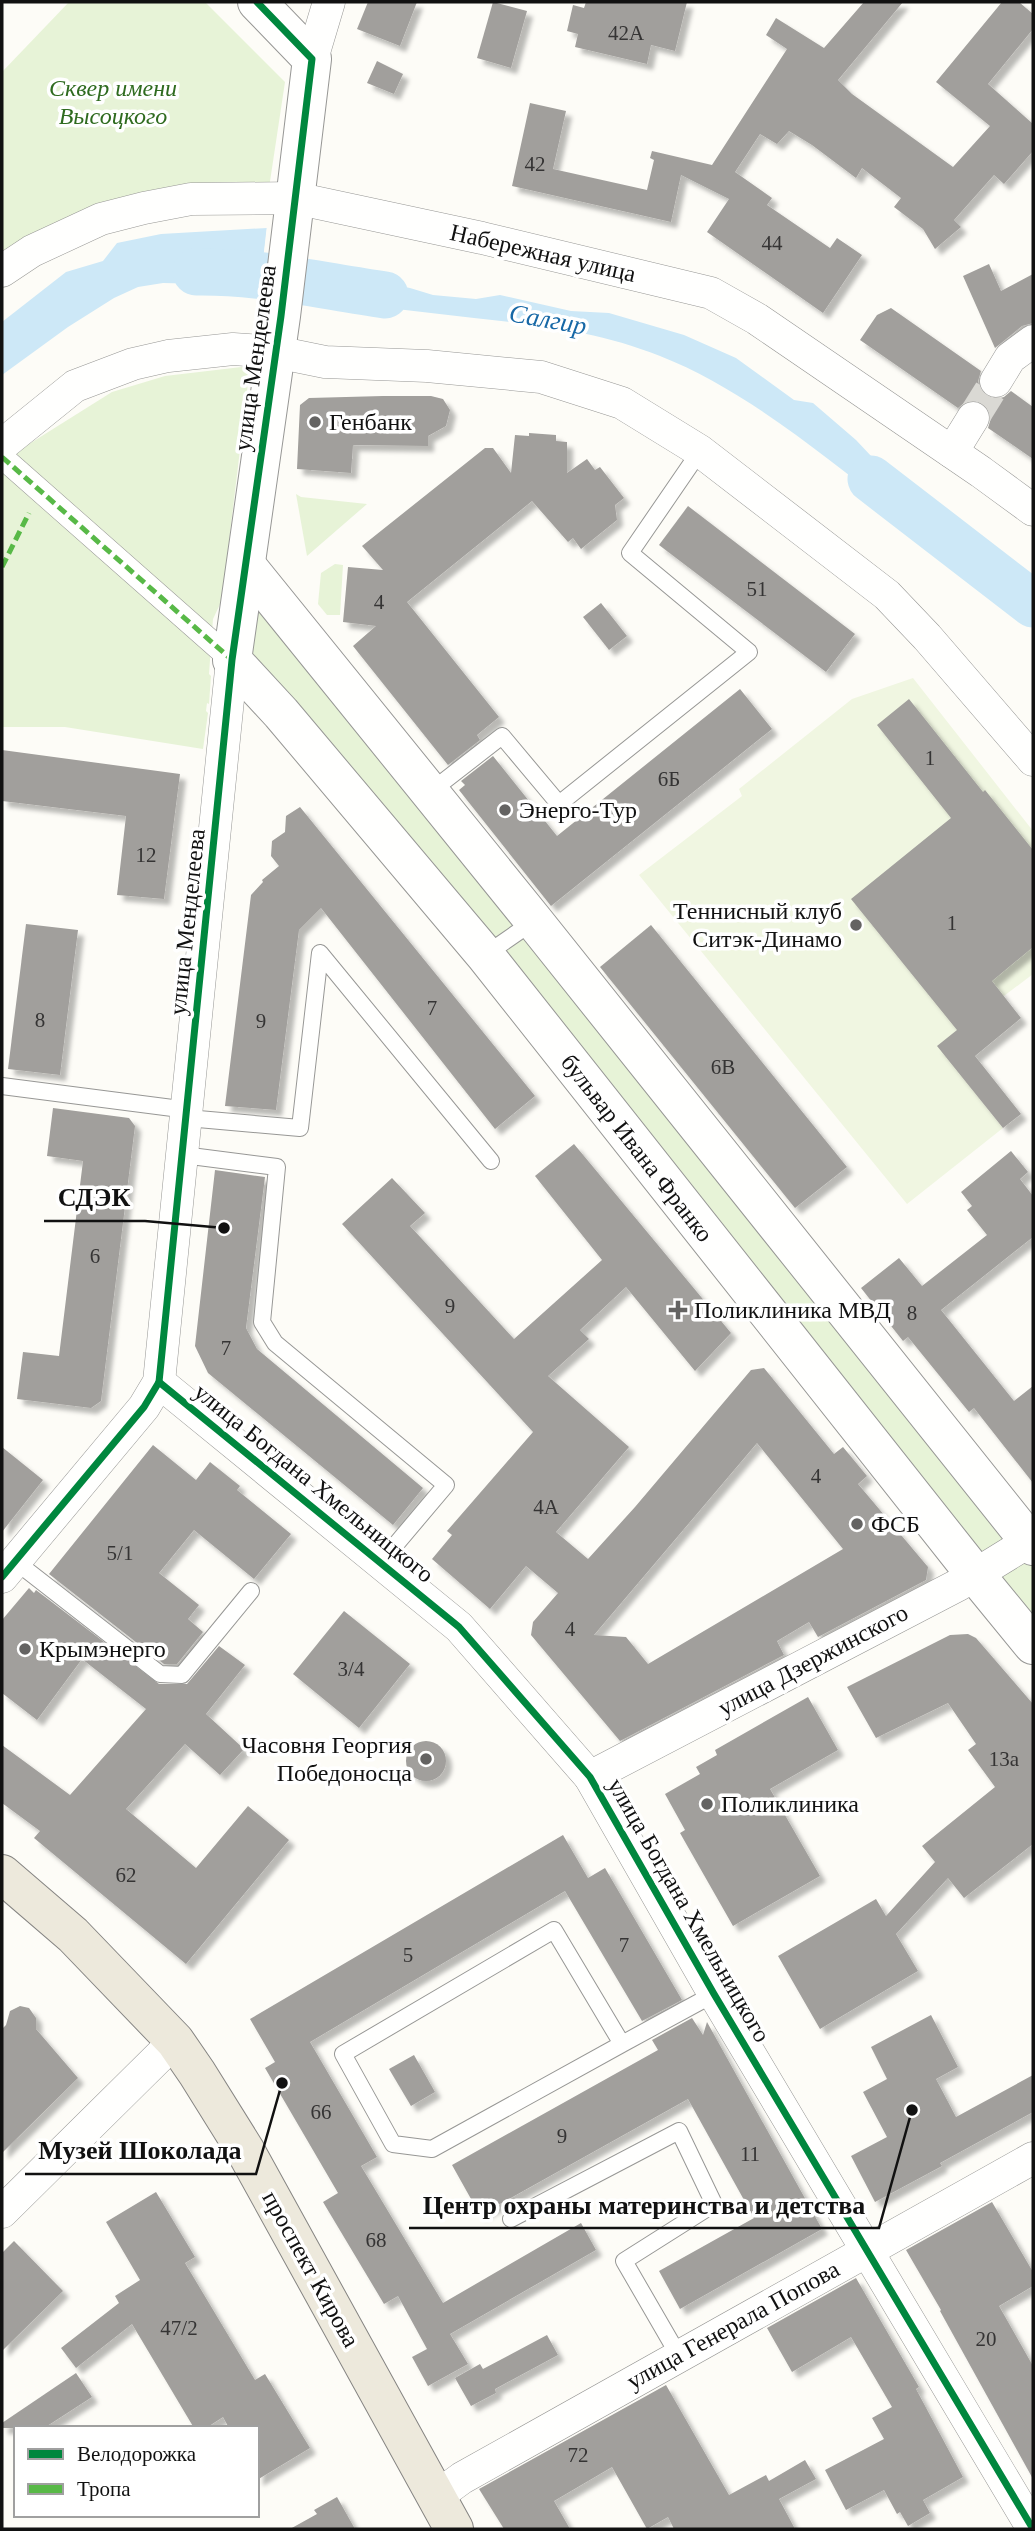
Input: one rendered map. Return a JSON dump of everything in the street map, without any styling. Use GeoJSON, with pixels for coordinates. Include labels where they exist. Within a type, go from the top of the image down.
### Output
{"type":"FeatureCollection","features":[{"type":"Feature","properties":{"kind":"main road","name":"проспект Кирова"},"geometry":{"type":"LineString","coordinates":[[2,1874],[73,1935],[174,2041],[197,2073],[245,2150],[444,2519]]}},
{"type":"Feature","properties":{"kind":"street"},"geometry":{"type":"LineString","coordinates":[[257,2],[312,59],[329,2]]}},
{"type":"Feature","properties":{"kind":"street","name":"улица Менделеева"},"geometry":{"type":"LineString","coordinates":[[8,1569],[144,1407],[159,1382],[232,660],[278,334],[312,59]]}},
{"type":"Feature","properties":{"kind":"street","name":"Набережная улица"},"geometry":{"type":"LineString","coordinates":[[2,271],[32,251],[101,219],[191,199],[293,208],[482,238],[711,293],[757,318],[1033,510]]}},
{"type":"Feature","properties":{"kind":"street"},"geometry":{"type":"LineString","coordinates":[[2,445],[75,386],[101,374],[168,356],[233,349],[278,334],[325,362],[427,366],[541,377],[622,403],[700,451],[887,595],[927,637],[1033,761]]}},
{"type":"Feature","properties":{"kind":"street"},"geometry":{"type":"LineString","coordinates":[[996,381],[1010,358],[1033,341]]}},
{"type":"Feature","properties":{"kind":"street"},"geometry":{"type":"LineString","coordinates":[[952,452],[973,418]]}},
{"type":"Feature","properties":{"kind":"street"},"geometry":{"type":"LineString","coordinates":[[2,457],[232,660]]}},
{"type":"Feature","properties":{"kind":"street"},"geometry":{"type":"LineString","coordinates":[[246,565],[1032,1542]]}},
{"type":"Feature","properties":{"kind":"street","name":"бульвар Ивана Франко"},"geometry":{"type":"LineString","coordinates":[[232,660],[281,713],[485,955],[1033,1645]]}},
{"type":"Feature","properties":{"kind":"street","name":"улица Богдана Хмельницкого"},"geometry":{"type":"LineString","coordinates":[[159,1382],[381,1562],[471,1640],[590,1777],[714,1994],[1033,2529]]}},
{"type":"Feature","properties":{"kind":"street","name":"улица Дзержинского"},"geometry":{"type":"LineString","coordinates":[[590,1777],[960,1584],[974,1573],[1032,1542]]}},
{"type":"Feature","properties":{"kind":"street"},"geometry":{"type":"LineString","coordinates":[[6,2201],[174,2041]]}},
{"type":"Feature","properties":{"kind":"street","name":"улица Генерала Попова"},"geometry":{"type":"LineString","coordinates":[[444,2519],[462,2478],[1033,2158]]}},
{"type":"Feature","properties":{"kind":"lane"},"geometry":{"type":"LineString","coordinates":[[430,792],[502,736],[559,804],[749,652],[630,553],[700,451]]}},
{"type":"Feature","properties":{"kind":"lane"},"geometry":{"type":"LineString","coordinates":[[485,955],[534,921]]}},
{"type":"Feature","properties":{"kind":"lane"},"geometry":{"type":"LineString","coordinates":[[2,1086],[300,1128],[320,953],[491,1161]]}},
{"type":"Feature","properties":{"kind":"lane"},"geometry":{"type":"LineString","coordinates":[[183,1155],[277,1167],[262,1322],[275,1343],[446,1485],[381,1562]]}},
{"type":"Feature","properties":{"kind":"lane"},"geometry":{"type":"LineString","coordinates":[[8,1569],[160,1674],[182,1675],[251,1591]]}},
{"type":"Feature","properties":{"kind":"lane"},"geometry":{"type":"LineString","coordinates":[[622,2044],[554,1930],[343,2054],[393,2144],[432,2149],[714,1994]]}},
{"type":"Feature","properties":{"kind":"lane"},"geometry":{"type":"LineString","coordinates":[[511,2219],[679,2131],[715,2204],[624,2261],[679,2356]]}},
{"type":"Feature","properties":{"kind":"green space","name":"Сквер имени Высоцкого"},"geometry":{"type":"Polygon","coordinates":[[[69,2],[205,2],[285,82],[269,188],[2,258],[2,72],[69,2]]]}},
{"type":"Feature","properties":{"kind":"green space"},"geometry":{"type":"Polygon","coordinates":[[[250,366],[222,600],[213,619],[209,704],[207,703],[203,749],[65,727],[2,727],[2,461],[112,392],[165,376],[250,366]]]}},
{"type":"Feature","properties":{"kind":"green space"},"geometry":{"type":"Polygon","coordinates":[[[296,494],[301,497],[367,504],[307,556],[296,494]]]}},
{"type":"Feature","properties":{"kind":"green space"},"geometry":{"type":"Polygon","coordinates":[[[335,564],[343,565],[340,615],[327,615],[318,604],[321,573],[335,564]]]}},
{"type":"Feature","properties":{"kind":"green space"},"geometry":{"type":"Polygon","coordinates":[[[253,591],[523,924],[491,945],[244,657],[253,591]]]}},
{"type":"Feature","properties":{"kind":"green space","name":"Теннисный клуб Ситэк-Динамо"},"geometry":{"type":"Polygon","coordinates":[[[913,678],[1033,831],[1033,974],[938,1046],[1003,1128],[907,1204],[639,875],[742,796],[739,789],[852,699],[913,678]]]}},
{"type":"Feature","properties":{"kind":"green space"},"geometry":{"type":"Polygon","coordinates":[[[528,930],[1017,1541],[980,1563],[496,952],[528,930]]]}},
{"type":"Feature","properties":{"kind":"green space"},"geometry":{"type":"Polygon","coordinates":[[[1011,1562],[1033,1562],[1033,1627],[988,1574],[1011,1562]]]}},
{"type":"Feature","properties":{"kind":"water"},"geometry":{"type":"Polygon","coordinates":[[[267,228],[262,273],[247,285],[163,283],[138,287],[114,298],[68,327],[2,375],[2,322],[66,272],[103,261],[117,243],[161,234],[267,228]]]}},
{"type":"Feature","properties":{"kind":"water"},"geometry":{"type":"Polygon","coordinates":[[[325,264],[344,275],[433,295],[476,299],[500,295],[571,311],[609,313],[684,335],[736,358],[794,400],[813,403],[856,440],[888,474],[930,506],[916,528],[761,410],[694,371],[660,356],[637,347],[568,330],[320,300],[325,264]]]}},
{"type":"Feature","properties":{"kind":"water"},"geometry":{"type":"Polygon","coordinates":[[[943,515],[1033,587],[1033,615],[931,534],[943,515]]]}},
{"type":"Feature","properties":{"kind":"pier"},"geometry":{"type":"Polygon","coordinates":[[[267,225],[270,228],[266,273],[261,278],[267,225]]]}},
{"type":"Feature","properties":{"kind":"building"},"geometry":{"type":"Polygon","coordinates":[[[368,2],[417,2],[400,46],[357,29],[368,2]]]}},
{"type":"Feature","properties":{"kind":"building"},"geometry":{"type":"Polygon","coordinates":[[[493,2],[527,11],[511,68],[477,58],[493,2]]]}},
{"type":"Feature","properties":{"kind":"building"},"geometry":{"type":"Polygon","coordinates":[[[586,2],[687,2],[675,51],[651,45],[647,64],[575,47],[578,34],[567,31],[573,5],[584,8],[586,2]]]}},
{"type":"Feature","properties":{"kind":"building"},"geometry":{"type":"Polygon","coordinates":[[[864,2],[903,2],[838,80],[852,94],[953,167],[990,126],[936,82],[1002,2],[1019,2],[1033,14],[1033,29],[988,84],[1033,124],[1033,151],[1004,184],[994,175],[954,220],[961,227],[935,249],[923,229],[894,207],[901,198],[862,168],[856,178],[789,131],[777,144],[760,134],[735,172],[772,198],[767,205],[830,248],[837,238],[862,255],[823,313],[707,232],[729,199],[681,175],[671,222],[512,186],[530,103],[566,111],[553,169],[647,190],[654,160],[650,158],[652,151],[712,165],[787,49],[766,35],[776,18],[824,48],[864,2]]]}},
{"type":"Feature","properties":{"kind":"building"},"geometry":{"type":"Polygon","coordinates":[[[377,61],[403,74],[394,94],[367,83],[377,61]]]}},
{"type":"Feature","properties":{"kind":"building"},"geometry":{"type":"Polygon","coordinates":[[[989,264],[1001,291],[1033,274],[1033,323],[1022,326],[995,348],[963,276],[989,264]]]}},
{"type":"Feature","properties":{"kind":"building"},"geometry":{"type":"Polygon","coordinates":[[[891,308],[981,371],[978,381],[980,390],[986,396],[996,399],[1011,391],[1033,407],[1033,459],[988,428],[991,418],[989,409],[983,403],[973,400],[958,408],[860,340],[877,315],[891,308]]]}},
{"type":"Feature","properties":{"kind":"building"},"geometry":{"type":"Polygon","coordinates":[[[431,396],[443,399],[450,410],[446,426],[428,436],[428,446],[353,445],[351,473],[297,469],[300,405],[309,398],[431,396]]]}},
{"type":"Feature","properties":{"kind":"building"},"geometry":{"type":"Polygon","coordinates":[[[529,433],[556,435],[556,441],[567,442],[567,473],[587,459],[595,470],[600,467],[624,498],[615,505],[617,520],[581,549],[573,538],[568,542],[532,501],[407,602],[499,717],[477,735],[480,740],[448,765],[353,646],[376,626],[343,622],[348,567],[383,570],[362,546],[485,448],[493,448],[511,473],[515,435],[529,436],[529,433]]]}},
{"type":"Feature","properties":{"kind":"building"},"geometry":{"type":"Polygon","coordinates":[[[688,506],[855,634],[826,672],[659,545],[688,506]]]}},
{"type":"Feature","properties":{"kind":"building"},"geometry":{"type":"Polygon","coordinates":[[[601,603],[627,636],[609,650],[583,617],[601,603]]]}},
{"type":"Feature","properties":{"kind":"building"},"geometry":{"type":"Polygon","coordinates":[[[740,689],[772,729],[551,906],[459,790],[465,785],[461,781],[493,756],[557,836],[740,689]]]}},
{"type":"Feature","properties":{"kind":"building"},"geometry":{"type":"Polygon","coordinates":[[[909,699],[1033,850],[1033,947],[992,981],[1021,1018],[975,1056],[1021,1114],[1003,1128],[937,1046],[957,1030],[851,899],[951,818],[877,725],[909,699]]]}},
{"type":"Feature","properties":{"kind":"building"},"geometry":{"type":"Polygon","coordinates":[[[2,750],[180,774],[164,899],[117,895],[126,816],[2,801],[2,750]]]}},
{"type":"Feature","properties":{"kind":"building"},"geometry":{"type":"Polygon","coordinates":[[[300,807],[535,1096],[495,1129],[321,908],[299,930],[276,1110],[225,1106],[251,895],[262,880],[279,866],[271,856],[272,841],[285,832],[286,816],[300,807]]]}},
{"type":"Feature","properties":{"kind":"building"},"geometry":{"type":"Polygon","coordinates":[[[26,924],[78,930],[60,1075],[8,1069],[26,924]]]}},
{"type":"Feature","properties":{"kind":"building"},"geometry":{"type":"Polygon","coordinates":[[[651,925],[847,1167],[795,1208],[600,967],[651,925]]]}},
{"type":"Feature","properties":{"kind":"building"},"geometry":{"type":"Polygon","coordinates":[[[53,1108],[129,1118],[135,1126],[101,1401],[91,1408],[17,1399],[23,1352],[59,1356],[83,1161],[47,1156],[53,1108]]]}},
{"type":"Feature","properties":{"kind":"building"},"geometry":{"type":"Polygon","coordinates":[[[574,1144],[731,1333],[695,1371],[626,1287],[580,1330],[589,1339],[548,1376],[629,1447],[556,1532],[588,1559],[751,1370],[764,1368],[834,1454],[843,1447],[867,1476],[858,1484],[928,1567],[926,1580],[818,1637],[809,1622],[777,1641],[784,1655],[620,1741],[531,1635],[533,1622],[558,1593],[526,1566],[490,1609],[432,1559],[452,1535],[447,1531],[533,1432],[342,1224],[392,1178],[425,1213],[410,1226],[514,1339],[602,1260],[535,1176],[574,1144]],[[757,1443],[594,1635],[626,1637],[648,1664],[843,1549],[757,1443]]]}},
{"type":"Feature","properties":{"kind":"building"},"geometry":{"type":"Polygon","coordinates":[[[1011,1151],[1028,1172],[1020,1179],[1033,1196],[1033,1237],[941,1310],[1014,1401],[1033,1386],[1033,1483],[974,1408],[969,1412],[908,1337],[903,1341],[861,1288],[899,1258],[922,1286],[987,1235],[967,1210],[972,1206],[961,1192],[1011,1151]]]}},
{"type":"Feature","properties":{"kind":"building"},"geometry":{"type":"Polygon","coordinates":[[[215,1170],[265,1177],[246,1328],[257,1349],[423,1488],[393,1525],[208,1373],[195,1346],[215,1170]]]}},
{"type":"Feature","properties":{"kind":"building"},"geometry":{"type":"Polygon","coordinates":[[[153,1445],[196,1480],[210,1462],[240,1486],[237,1490],[291,1534],[254,1579],[194,1530],[159,1573],[199,1605],[188,1619],[203,1632],[177,1664],[164,1664],[49,1574],[153,1445]]]}},
{"type":"Feature","properties":{"kind":"building"},"geometry":{"type":"Polygon","coordinates":[[[2,1447],[43,1480],[2,1532],[2,1447]]]}},
{"type":"Feature","properties":{"kind":"building"},"geometry":{"type":"Polygon","coordinates":[[[29,1588],[34,1593],[36,1590],[159,1684],[187,1684],[219,1646],[245,1665],[206,1714],[244,1749],[220,1775],[185,1744],[126,1809],[196,1868],[248,1806],[289,1840],[186,1964],[34,1838],[40,1831],[2,1803],[2,1745],[70,1795],[146,1709],[82,1659],[37,1720],[2,1693],[2,1620],[29,1588]]]}},
{"type":"Feature","properties":{"kind":"building"},"geometry":{"type":"Polygon","coordinates":[[[344,1611],[410,1664],[359,1728],[293,1674],[344,1611]]]}},
{"type":"Feature","properties":{"kind":"building"},"geometry":{"type":"Polygon","coordinates":[[[968,1634],[976,1638],[1033,1704],[1033,1844],[964,1898],[948,1878],[896,1934],[918,1971],[820,2029],[778,1956],[876,1899],[886,1916],[935,1862],[922,1846],[995,1787],[968,1750],[976,1744],[948,1703],[876,1738],[847,1687],[950,1635],[968,1634]]]}},
{"type":"Feature","properties":{"kind":"building","name":"Поликлиника"},"geometry":{"type":"Polygon","coordinates":[[[808,1697],[838,1750],[770,1789],[820,1876],[733,1926],[680,1833],[685,1830],[665,1794],[700,1774],[696,1767],[717,1755],[715,1750],[808,1697]]]}},
{"type":"Feature","properties":{"kind":"building","name":"Часовня Георгия Победоносца"},"geometry":{"type":"Polygon","coordinates":[[[426,1741],[440,1747],[446,1761],[440,1775],[426,1781],[412,1775],[406,1761],[412,1747],[426,1741]]]}},
{"type":"Feature","properties":{"kind":"building"},"geometry":{"type":"Polygon","coordinates":[[[563,1835],[588,1878],[605,1868],[682,2000],[642,2021],[565,1891],[310,2042],[377,2157],[361,2166],[443,2303],[581,2223],[596,2250],[450,2334],[468,2364],[428,2386],[412,2357],[427,2349],[398,2296],[384,2304],[323,2202],[338,2193],[265,2068],[275,2062],[250,2019],[563,1835]]]}},
{"type":"Feature","properties":{"kind":"building"},"geometry":{"type":"Polygon","coordinates":[[[20,2006],[29,2008],[36,2018],[36,2029],[78,2078],[2,2153],[2,2029],[10,2011],[20,2006]]]}},
{"type":"Feature","properties":{"kind":"building"},"geometry":{"type":"Polygon","coordinates":[[[931,2015],[958,2067],[936,2079],[956,2117],[1033,2075],[1033,2112],[875,2202],[851,2156],[887,2137],[863,2092],[887,2079],[871,2047],[931,2015]]]}},
{"type":"Feature","properties":{"kind":"building"},"geometry":{"type":"Polygon","coordinates":[[[692,2018],[703,2035],[707,2022],[822,2229],[680,2309],[659,2271],[754,2218],[688,2099],[480,2215],[452,2165],[658,2050],[652,2040],[692,2018]]]}},
{"type":"Feature","properties":{"kind":"building"},"geometry":{"type":"Polygon","coordinates":[[[414,2055],[435,2092],[411,2106],[389,2069],[414,2055]]]}},
{"type":"Feature","properties":{"kind":"building"},"geometry":{"type":"Polygon","coordinates":[[[156,2192],[195,2257],[185,2263],[255,2380],[265,2374],[310,2448],[259,2479],[259,2426],[228,2426],[223,2417],[209,2426],[193,2426],[132,2324],[76,2368],[61,2348],[119,2303],[115,2296],[140,2280],[106,2222],[156,2192]]]}},
{"type":"Feature","properties":{"kind":"building"},"geometry":{"type":"Polygon","coordinates":[[[992,2202],[1033,2272],[1033,2286],[999,2306],[1033,2366],[1033,2479],[906,2250],[992,2202]]]}},
{"type":"Feature","properties":{"kind":"building"},"geometry":{"type":"Polygon","coordinates":[[[14,2241],[63,2291],[2,2351],[2,2253],[14,2241]]]}},
{"type":"Feature","properties":{"kind":"building"},"geometry":{"type":"Polygon","coordinates":[[[856,2278],[919,2387],[916,2389],[963,2477],[923,2500],[930,2513],[908,2526],[900,2512],[897,2514],[884,2490],[846,2510],[825,2470],[884,2439],[872,2418],[892,2407],[851,2337],[792,2372],[767,2328],[856,2278]]]}},
{"type":"Feature","properties":{"kind":"building"},"geometry":{"type":"Polygon","coordinates":[[[547,2335],[558,2355],[495,2389],[496,2393],[471,2406],[455,2378],[480,2364],[483,2369],[547,2335]]]}},
{"type":"Feature","properties":{"kind":"building"},"geometry":{"type":"Polygon","coordinates":[[[76,2373],[92,2397],[47,2426],[2,2428],[2,2423],[76,2373]]]}},
{"type":"Feature","properties":{"kind":"building"},"geometry":{"type":"Polygon","coordinates":[[[666,2385],[729,2495],[766,2475],[769,2481],[805,2460],[816,2479],[779,2499],[795,2529],[674,2529],[668,2517],[647,2529],[612,2467],[554,2501],[570,2529],[504,2529],[479,2489],[666,2385]]]}},
{"type":"Feature","properties":{"kind":"building"},"geometry":{"type":"Polygon","coordinates":[[[337,2497],[355,2529],[290,2529],[317,2514],[314,2510],[337,2497]]]}},
{"type":"Feature","properties":{"kind":"waterway","name":"Салгир"},"geometry":{"type":"LineString","coordinates":[[196,272],[267,276],[385,295]]}},
{"type":"Feature","properties":{"kind":"waterway","name":"Салгир"},"geometry":{"type":"LineString","coordinates":[[871,479],[1033,604]]}},
{"type":"Feature","properties":{"kind":"tunnel"},"geometry":{"type":"LineString","coordinates":[[973,418],[996,381]]}},
{"type":"Feature","properties":{"kind":"marked path"},"geometry":{"type":"LineString","coordinates":[[2,457],[232,660]]}},
{"type":"Feature","properties":{"kind":"marked path"},"geometry":{"type":"LineString","coordinates":[[2,567],[29,513]]}},
{"type":"Feature","properties":{"kind":"cycle path"},"geometry":{"type":"LineString","coordinates":[[2,1577],[144,1407],[159,1382],[232,660],[281,316],[312,59],[257,2]]}},
{"type":"Feature","properties":{"kind":"cycle path"},"geometry":{"type":"LineString","coordinates":[[159,1382],[459,1627],[590,1777],[714,1994],[1033,2529]]}},
{"type":"Feature","properties":{"kind":"place","name":"Генбанк"},"geometry":{"type":"Point","coordinates":[315,422]}},
{"type":"Feature","properties":{"kind":"place","name":"Энерго-Тур"},"geometry":{"type":"Point","coordinates":[505,810]}},
{"type":"Feature","properties":{"kind":"place","name":"Теннисный клуб Ситэк-Динамо"},"geometry":{"type":"Point","coordinates":[856,925]}},
{"type":"Feature","properties":{"kind":"place","name":"СДЭК"},"geometry":{"type":"Point","coordinates":[224,1228]}},
{"type":"Feature","properties":{"kind":"place","name":"Поликлиника МВД"},"geometry":{"type":"Point","coordinates":[678,1310]}},
{"type":"Feature","properties":{"kind":"place","name":"ФСБ"},"geometry":{"type":"Point","coordinates":[857,1524]}},
{"type":"Feature","properties":{"kind":"place","name":"Крымэнерго"},"geometry":{"type":"Point","coordinates":[25,1649]}},
{"type":"Feature","properties":{"kind":"place","name":"Часовня Георгия Победоносца"},"geometry":{"type":"Point","coordinates":[426,1759]}},
{"type":"Feature","properties":{"kind":"place","name":"Поликлиника"},"geometry":{"type":"Point","coordinates":[707,1804]}},
{"type":"Feature","properties":{"kind":"place","name":"Музей Шоколада"},"geometry":{"type":"Point","coordinates":[282,2083]}},
{"type":"Feature","properties":{"kind":"place","name":"Центр охраны материнства и детства"},"geometry":{"type":"Point","coordinates":[912,2110]}}]}
